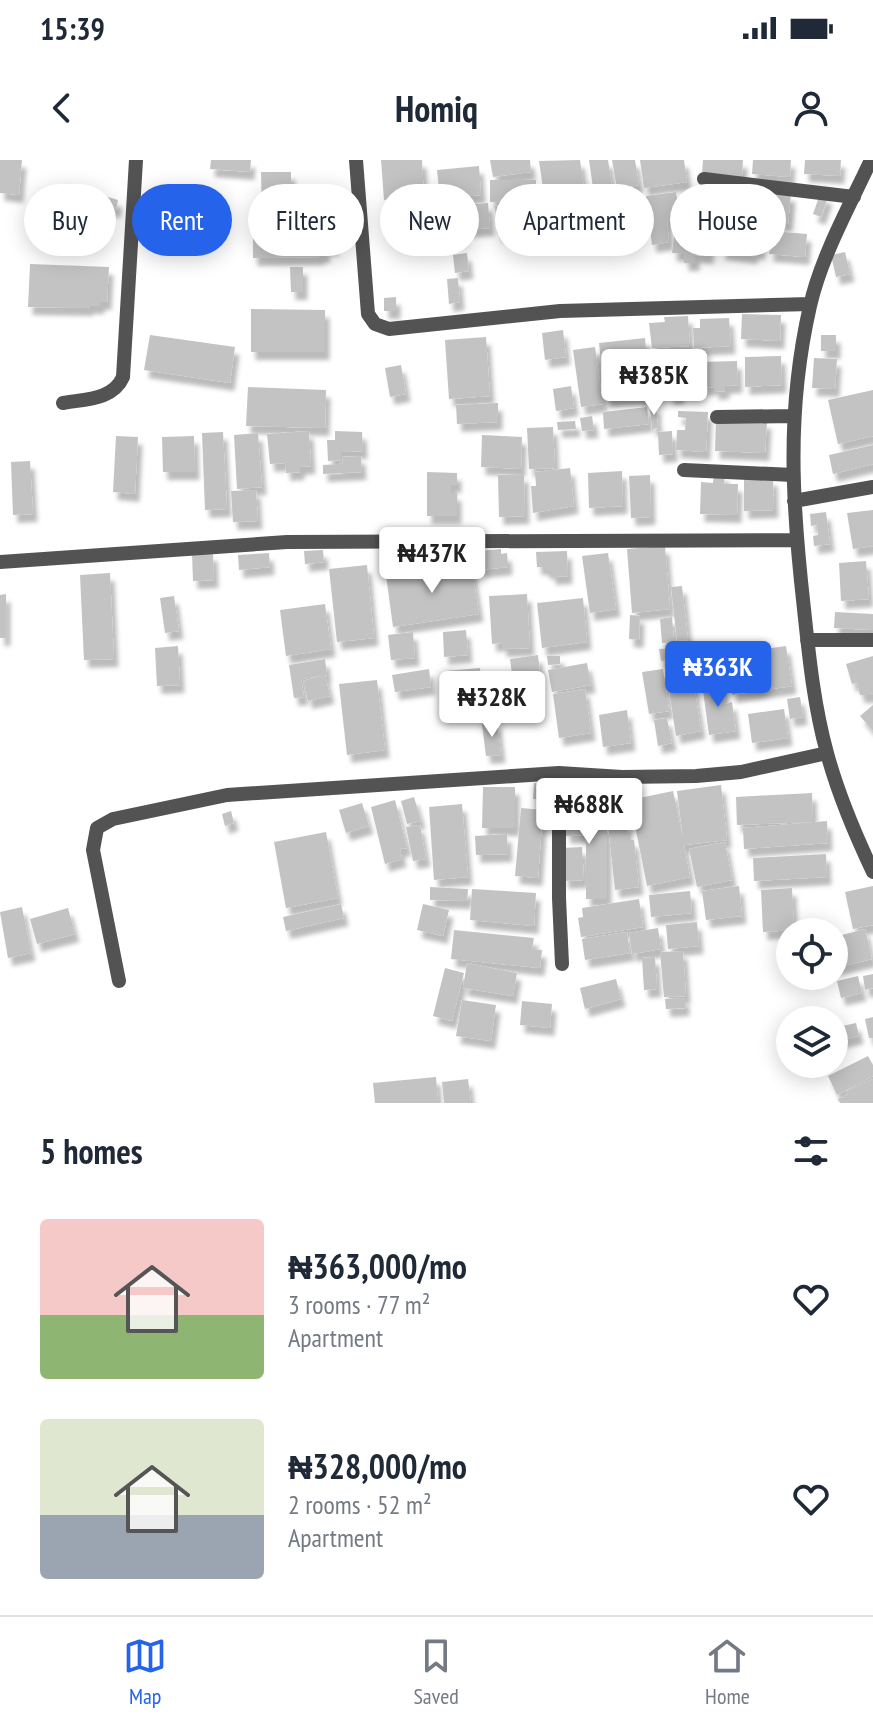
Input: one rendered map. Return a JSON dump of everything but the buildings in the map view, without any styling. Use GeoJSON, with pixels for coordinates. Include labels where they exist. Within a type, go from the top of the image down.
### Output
{"type":"FeatureCollection","features":[{"type":"Feature","properties":{"kind":"street"},"geometry":{"type":"LineString","coordinates":[[63,403],[110,394],[120,386],[123,377],[136,160]]}},
{"type":"Feature","properties":{"kind":"street"},"geometry":{"type":"LineString","coordinates":[[356,160],[368,314],[375,324],[389,329],[560,311],[810,304]]}},
{"type":"Feature","properties":{"kind":"street"},"geometry":{"type":"LineString","coordinates":[[871,160],[810,304],[792,416],[796,540],[807,640],[827,753],[860,846],[873,872]]}},
{"type":"Feature","properties":{"kind":"street"},"geometry":{"type":"LineString","coordinates":[[704,179],[854,197]]}},
{"type":"Feature","properties":{"kind":"street"},"geometry":{"type":"LineString","coordinates":[[717,417],[792,416]]}},
{"type":"Feature","properties":{"kind":"street"},"geometry":{"type":"LineString","coordinates":[[684,470],[793,475]]}},
{"type":"Feature","properties":{"kind":"street"},"geometry":{"type":"LineString","coordinates":[[794,501],[873,487]]}},
{"type":"Feature","properties":{"kind":"street"},"geometry":{"type":"LineString","coordinates":[[0,562],[287,542],[796,540]]}},
{"type":"Feature","properties":{"kind":"street"},"geometry":{"type":"LineString","coordinates":[[807,640],[873,640]]}},
{"type":"Feature","properties":{"kind":"street"},"geometry":{"type":"LineString","coordinates":[[119,981],[93,850],[97,828],[113,819],[227,795],[559,773],[622,777],[696,776],[741,772],[827,753]]}},
{"type":"Feature","properties":{"kind":"street"},"geometry":{"type":"LineString","coordinates":[[559,773],[562,964]]}}]}
